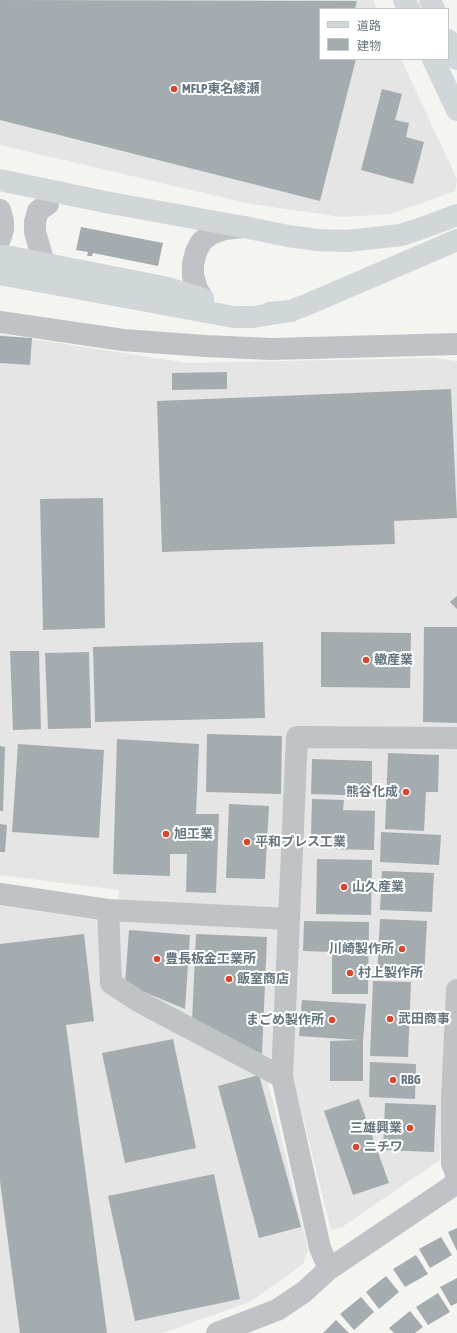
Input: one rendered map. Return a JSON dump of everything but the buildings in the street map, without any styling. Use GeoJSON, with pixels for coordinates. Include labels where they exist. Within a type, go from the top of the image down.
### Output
{"type":"FeatureCollection","features":[{"type":"Feature","properties":{"kind":"main road"},"geometry":{"type":"LineString","coordinates":[[449,42],[457,59]]}},
{"type":"Feature","properties":{"kind":"main road"},"geometry":{"type":"LineString","coordinates":[[432,60],[457,110]]}},
{"type":"Feature","properties":{"kind":"main road"},"geometry":{"type":"LineString","coordinates":[[0,180],[105,202],[318,240],[347,241],[401,235],[457,215]]}},
{"type":"Feature","properties":{"kind":"main road"},"geometry":{"type":"LineString","coordinates":[[0,195],[48,204],[105,202]]}},
{"type":"Feature","properties":{"kind":"main road"},"geometry":{"type":"LineString","coordinates":[[0,256],[48,273],[204,313],[234,317],[259,317],[290,311],[457,240]]}},
{"type":"Feature","properties":{"kind":"main road"},"geometry":{"type":"LineString","coordinates":[[0,274],[48,273],[168,288],[224,307],[252,312],[270,313],[290,311]]}},
{"type":"Feature","properties":{"kind":"street"},"geometry":{"type":"LineString","coordinates":[[48,204],[38,211],[35,222],[35,232],[48,273]]}},
{"type":"Feature","properties":{"kind":"street"},"geometry":{"type":"LineString","coordinates":[[0,210],[4,230],[0,239]]}},
{"type":"Feature","properties":{"kind":"street"},"geometry":{"type":"LineString","coordinates":[[203,300],[197,289],[193,276],[193,264],[196,252],[201,242],[211,234],[244,227]]}},
{"type":"Feature","properties":{"kind":"street"},"geometry":{"type":"LineString","coordinates":[[0,322],[123,340],[205,346],[271,349],[457,344]]}},
{"type":"Feature","properties":{"kind":"street"},"geometry":{"type":"LineString","coordinates":[[329,1269],[320,1248],[282,1077],[297,737],[457,738]]}},
{"type":"Feature","properties":{"kind":"street"},"geometry":{"type":"LineString","coordinates":[[0,894],[108,910],[290,919]]}},
{"type":"Feature","properties":{"kind":"street"},"geometry":{"type":"LineString","coordinates":[[108,910],[112,983],[138,1001],[282,1077]]}},
{"type":"Feature","properties":{"kind":"street"},"geometry":{"type":"LineString","coordinates":[[457,990],[452,1100],[452,1162],[457,1177]]}},
{"type":"Feature","properties":{"kind":"street"},"geometry":{"type":"LineString","coordinates":[[216,1333],[276,1310],[304,1292],[329,1269],[457,1183]]}},
{"type":"Feature","properties":{"kind":"shaded area","name":"MFLP東名綾瀬"},"geometry":{"type":"Polygon","coordinates":[[[0,0],[373,0],[377,8],[319,8],[319,60],[401,60],[457,179],[455,191],[391,214],[342,217],[251,204],[0,145],[0,0]]]}},
{"type":"Feature","properties":{"kind":"shaded area"},"geometry":{"type":"Polygon","coordinates":[[[0,334],[188,363],[431,358],[457,361],[457,1131],[441,1132],[440,1160],[342,1227],[331,1230],[290,1065],[262,1054],[119,983],[115,975],[119,890],[0,875],[0,334]]]}},
{"type":"Feature","properties":{"kind":"shaded area"},"geometry":{"type":"Polygon","coordinates":[[[0,905],[95,920],[104,931],[104,991],[267,1077],[308,1250],[303,1264],[250,1302],[162,1333],[0,1333],[0,905]]]}},
{"type":"Feature","properties":{"kind":"place","name":"MFLP東名綾瀬"},"geometry":{"type":"Point","coordinates":[174,89]}},
{"type":"Feature","properties":{"kind":"place","name":"轍産業"},"geometry":{"type":"Point","coordinates":[366,660]}},
{"type":"Feature","properties":{"kind":"place","name":"熊谷化成"},"geometry":{"type":"Point","coordinates":[406,792]}},
{"type":"Feature","properties":{"kind":"place","name":"旭工業"},"geometry":{"type":"Point","coordinates":[166,834]}},
{"type":"Feature","properties":{"kind":"place","name":"平和プレス工業"},"geometry":{"type":"Point","coordinates":[247,842]}},
{"type":"Feature","properties":{"kind":"place","name":"山久産業"},"geometry":{"type":"Point","coordinates":[344,887]}},
{"type":"Feature","properties":{"kind":"place","name":"川崎製作所"},"geometry":{"type":"Point","coordinates":[402,949]}},
{"type":"Feature","properties":{"kind":"place","name":"豊長板金工業所"},"geometry":{"type":"Point","coordinates":[157,959]}},
{"type":"Feature","properties":{"kind":"place","name":"村上製作所"},"geometry":{"type":"Point","coordinates":[350,973]}},
{"type":"Feature","properties":{"kind":"place","name":"飯室商店"},"geometry":{"type":"Point","coordinates":[229,979]}},
{"type":"Feature","properties":{"kind":"place","name":"武田商事"},"geometry":{"type":"Point","coordinates":[390,1019]}},
{"type":"Feature","properties":{"kind":"place","name":"まごめ製作所"},"geometry":{"type":"Point","coordinates":[332,1020]}},
{"type":"Feature","properties":{"kind":"place","name":"RBG"},"geometry":{"type":"Point","coordinates":[393,1080]}},
{"type":"Feature","properties":{"kind":"place","name":"三雄興業"},"geometry":{"type":"Point","coordinates":[410,1128]}},
{"type":"Feature","properties":{"kind":"place","name":"ニチワ"},"geometry":{"type":"Point","coordinates":[356,1147]}}]}
